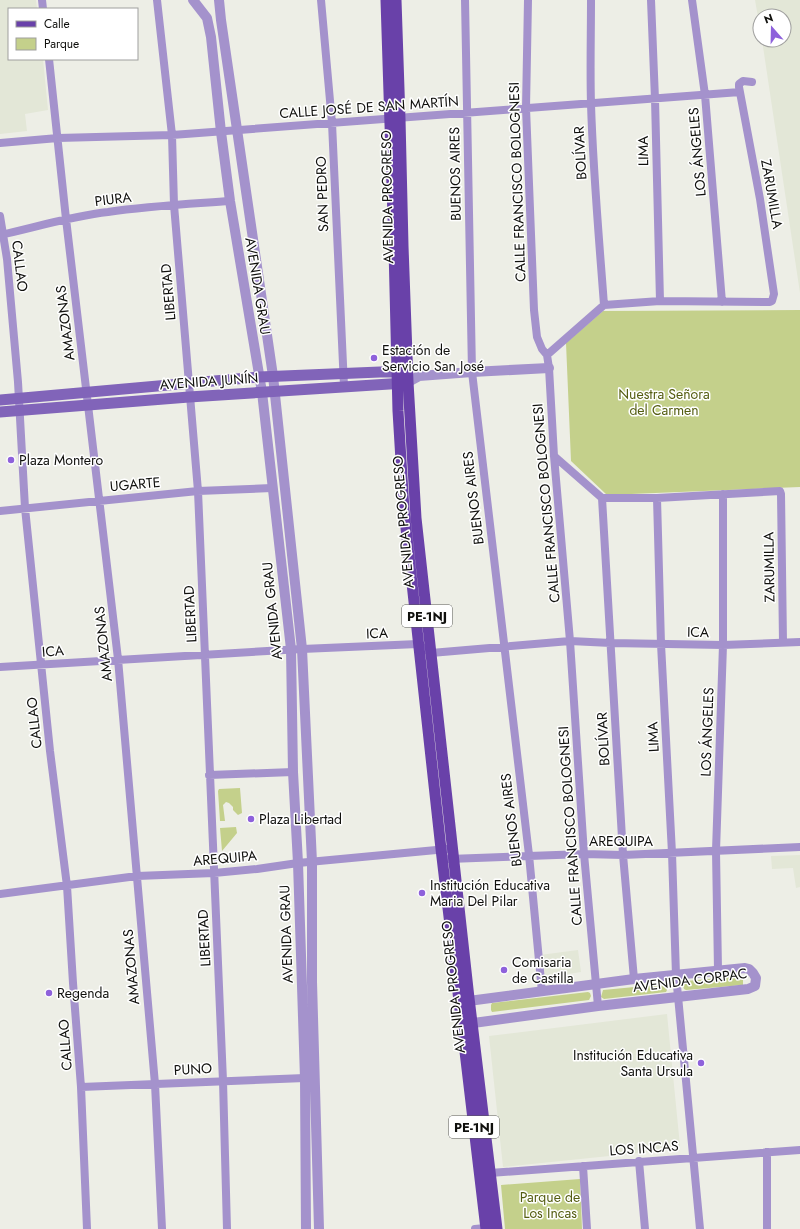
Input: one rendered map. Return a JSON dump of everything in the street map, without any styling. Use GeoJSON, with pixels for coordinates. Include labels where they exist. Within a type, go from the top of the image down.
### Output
{"type":"FeatureCollection","features":[{"type":"Feature","properties":{"kind":"main road","name":"AVENIDA PROGRESO"},"geometry":{"type":"LineString","coordinates":[[386,0],[395,119]]}},
{"type":"Feature","properties":{"kind":"main road","name":"AVENIDA PROGRESO"},"geometry":{"type":"LineString","coordinates":[[396,0],[394,248],[402,377],[416,518],[454,853],[464,1002]]}},
{"type":"Feature","properties":{"kind":"main road","name":"AVENIDA JUNÍN"},"geometry":{"type":"LineString","coordinates":[[0,400],[274,376],[343,373],[402,377]]}},
{"type":"Feature","properties":{"kind":"main road","name":"AVENIDA PROGRESO"},"geometry":{"type":"LineString","coordinates":[[402,377],[399,443],[404,510],[442,854],[490,1173],[486,1229]]}},
{"type":"Feature","properties":{"kind":"main road","name":"AVENIDA JUNÍN"},"geometry":{"type":"LineString","coordinates":[[0,412],[344,386],[402,377]]}},
{"type":"Feature","properties":{"kind":"main road","name":"AVENIDA PROGRESO"},"geometry":{"type":"LineString","coordinates":[[467,1024],[486,1229]]}},
{"type":"Feature","properties":{"kind":"street","name":"LIBERTAD"},"geometry":{"type":"LineString","coordinates":[[157,0],[172,135],[174,205],[198,491],[209,775],[224,1081],[227,1229]]}},
{"type":"Feature","properties":{"kind":"street","name":"AVENIDA GRAU"},"geometry":{"type":"LineString","coordinates":[[193,0],[207,18],[211,37],[230,202],[262,392],[291,650],[293,772],[298,863],[305,1078],[306,1229]]}},
{"type":"Feature","properties":{"kind":"street","name":"AVENIDA GRAU"},"geometry":{"type":"LineString","coordinates":[[219,0],[274,376],[302,648],[312,862],[312,982],[319,1229]]}},
{"type":"Feature","properties":{"kind":"street","name":"SAN PEDRO"},"geometry":{"type":"LineString","coordinates":[[321,0],[332,123],[344,386]]}},
{"type":"Feature","properties":{"kind":"street","name":"BUENOS AIRES"},"geometry":{"type":"LineString","coordinates":[[465,0],[472,372],[529,855],[542,992]]}},
{"type":"Feature","properties":{"kind":"street","name":"CALLE FRANCISCO BOLOGNESI"},"geometry":{"type":"LineString","coordinates":[[528,0],[526,108],[536,338],[547,355],[549,368],[554,456],[570,641],[584,854],[598,1006]]}},
{"type":"Feature","properties":{"kind":"street","name":"BOLÍVAR"},"geometry":{"type":"LineString","coordinates":[[591,0],[591,103],[604,305]]}},
{"type":"Feature","properties":{"kind":"street","name":"LIMA"},"geometry":{"type":"LineString","coordinates":[[651,0],[660,302]]}},
{"type":"Feature","properties":{"kind":"street","name":"LOS ÁNGELES"},"geometry":{"type":"LineString","coordinates":[[692,0],[705,95],[722,302]]}},
{"type":"Feature","properties":{"kind":"street","name":"AMAZONAS"},"geometry":{"type":"LineString","coordinates":[[49,60],[66,219],[118,659],[155,1084],[162,1229]]}},
{"type":"Feature","properties":{"kind":"street"},"geometry":{"type":"LineString","coordinates":[[740,92],[739,84],[741,82],[752,82]]}},
{"type":"Feature","properties":{"kind":"street","name":"CALLE JOSÉ DE SAN MARTÍN"},"geometry":{"type":"LineString","coordinates":[[0,143],[58,138],[221,132],[740,92]]}},
{"type":"Feature","properties":{"kind":"street","name":"ZARUMILLA"},"geometry":{"type":"LineString","coordinates":[[722,302],[770,302],[772,301],[774,294],[760,199],[740,92]]}},
{"type":"Feature","properties":{"kind":"street","name":"PIURA"},"geometry":{"type":"LineString","coordinates":[[1,235],[66,219],[107,212],[174,205],[230,202]]}},
{"type":"Feature","properties":{"kind":"street","name":"CALLAO"},"geometry":{"type":"LineString","coordinates":[[0,216],[1,235],[7,259],[19,398],[25,508],[50,751],[67,886],[81,1087],[86,1229]]}},
{"type":"Feature","properties":{"kind":"street"},"geometry":{"type":"LineString","coordinates":[[547,355],[604,305],[660,302],[722,302]]}},
{"type":"Feature","properties":{"kind":"street","name":"AVENIDA JUNÍN"},"geometry":{"type":"LineString","coordinates":[[402,377],[549,368]]}},
{"type":"Feature","properties":{"kind":"street"},"geometry":{"type":"LineString","coordinates":[[554,456],[602,498],[657,498],[723,494]]}},
{"type":"Feature","properties":{"kind":"street","name":"UGARTE"},"geometry":{"type":"LineString","coordinates":[[0,511],[198,491],[272,488]]}},
{"type":"Feature","properties":{"kind":"street","name":"ZARUMILLA"},"geometry":{"type":"LineString","coordinates":[[723,494],[781,492],[783,642]]}},
{"type":"Feature","properties":{"kind":"street","name":"LOS ÁNGELES"},"geometry":{"type":"LineString","coordinates":[[718,970],[716,851],[723,645],[723,494]]}},
{"type":"Feature","properties":{"kind":"street","name":"BOLÍVAR"},"geometry":{"type":"LineString","coordinates":[[602,498],[623,855],[634,979]]}},
{"type":"Feature","properties":{"kind":"street","name":"LIMA"},"geometry":{"type":"LineString","coordinates":[[657,498],[661,644],[672,853],[676,975],[700,1229]]}},
{"type":"Feature","properties":{"kind":"street","name":"ICA"},"geometry":{"type":"LineString","coordinates":[[431,653],[570,641],[723,645],[800,642]]}},
{"type":"Feature","properties":{"kind":"street"},"geometry":{"type":"LineString","coordinates":[[418,644],[431,653]]}},
{"type":"Feature","properties":{"kind":"street","name":"ICA"},"geometry":{"type":"LineString","coordinates":[[0,667],[291,650],[302,648],[418,644]]}},
{"type":"Feature","properties":{"kind":"street"},"geometry":{"type":"LineString","coordinates":[[209,775],[293,772]]}},
{"type":"Feature","properties":{"kind":"street","name":"AREQUIPA"},"geometry":{"type":"LineString","coordinates":[[0,894],[136,876],[214,873],[298,863],[454,853],[623,855],[800,847]]}},
{"type":"Feature","properties":{"kind":"street","name":"AVENIDA CORPAC"},"geometry":{"type":"LineString","coordinates":[[464,1002],[634,979],[718,970],[745,968],[754,973],[756,978],[755,986],[748,989],[598,1006],[467,1024]]}},
{"type":"Feature","properties":{"kind":"street","name":"PUNO"},"geometry":{"type":"LineString","coordinates":[[81,1087],[305,1078]]}},
{"type":"Feature","properties":{"kind":"street","name":"LOS INCAS"},"geometry":{"type":"LineString","coordinates":[[490,1173],[800,1150]]}},
{"type":"Feature","properties":{"kind":"street"},"geometry":{"type":"LineString","coordinates":[[767,1152],[767,1229]]}},
{"type":"Feature","properties":{"kind":"street"},"geometry":{"type":"LineString","coordinates":[[639,1161],[645,1229]]}},
{"type":"Feature","properties":{"kind":"street"},"geometry":{"type":"LineString","coordinates":[[583,1166],[587,1229]]}},
{"type":"Feature","properties":{"kind":"shaded area"},"geometry":{"type":"Polygon","coordinates":[[[0,0],[36,0],[37,8],[8,8],[8,60],[43,60],[48,110],[25,114],[27,131],[0,134],[0,0]]]}},
{"type":"Feature","properties":{"kind":"shaded area"},"geometry":{"type":"Polygon","coordinates":[[[755,0],[800,0],[800,293],[763,48],[792,48],[792,8],[756,8],[755,0]]]}},
{"type":"Feature","properties":{"kind":"shaded area"},"geometry":{"type":"Polygon","coordinates":[[[800,855],[800,887],[796,888],[793,868],[772,869],[771,856],[800,855]]]}},
{"type":"Feature","properties":{"kind":"shaded area"},"geometry":{"type":"Polygon","coordinates":[[[578,950],[581,972],[543,978],[540,955],[578,950]]]}},
{"type":"Feature","properties":{"kind":"shaded area"},"geometry":{"type":"Polygon","coordinates":[[[667,1014],[680,1146],[677,1149],[503,1167],[489,1036],[667,1014]]]}},
{"type":"Feature","properties":{"kind":"green space","name":"Nuestra Señora del Carmen"},"geometry":{"type":"Polygon","coordinates":[[[800,310],[800,487],[607,495],[571,461],[566,343],[603,311],[800,310]]]}},
{"type":"Feature","properties":{"kind":"green space"},"geometry":{"type":"Polygon","coordinates":[[[240,788],[242,813],[238,815],[233,810],[233,807],[226,802],[223,805],[225,821],[220,821],[219,789],[240,788]]]}},
{"type":"Feature","properties":{"kind":"green space"},"geometry":{"type":"Polygon","coordinates":[[[236,827],[237,833],[222,851],[220,828],[236,827]]]}},
{"type":"Feature","properties":{"kind":"green space"},"geometry":{"type":"Polygon","coordinates":[[[743,976],[743,985],[686,990],[683,986],[686,981],[743,976]]]}},
{"type":"Feature","properties":{"kind":"green space"},"geometry":{"type":"Polygon","coordinates":[[[666,984],[668,988],[666,992],[604,999],[601,997],[603,990],[666,984]]]}},
{"type":"Feature","properties":{"kind":"green space"},"geometry":{"type":"Polygon","coordinates":[[[588,992],[591,996],[589,1000],[492,1012],[491,1010],[492,1003],[588,992]]]}},
{"type":"Feature","properties":{"kind":"green space","name":"Parque de Los Incas"},"geometry":{"type":"Polygon","coordinates":[[[580,1179],[582,1229],[505,1229],[501,1185],[580,1179]]]}},
{"type":"Feature","properties":{"kind":"place","name":"Estación de Servicio San José"},"geometry":{"type":"Point","coordinates":[374,358]}},
{"type":"Feature","properties":{"kind":"place","name":"Plaza Montero"},"geometry":{"type":"Point","coordinates":[11,460]}},
{"type":"Feature","properties":{"kind":"place","name":"Plaza Libertad"},"geometry":{"type":"Point","coordinates":[251,819]}},
{"type":"Feature","properties":{"kind":"place","name":"Institución Educativa Maria Del Pilar"},"geometry":{"type":"Point","coordinates":[422,893]}},
{"type":"Feature","properties":{"kind":"place","name":"Comisaria de Castilla"},"geometry":{"type":"Point","coordinates":[504,970]}},
{"type":"Feature","properties":{"kind":"place","name":"Regenda"},"geometry":{"type":"Point","coordinates":[49,993]}},
{"type":"Feature","properties":{"kind":"place","name":"Institución Educativa Santa Ursula"},"geometry":{"type":"Point","coordinates":[701,1063]}}]}
